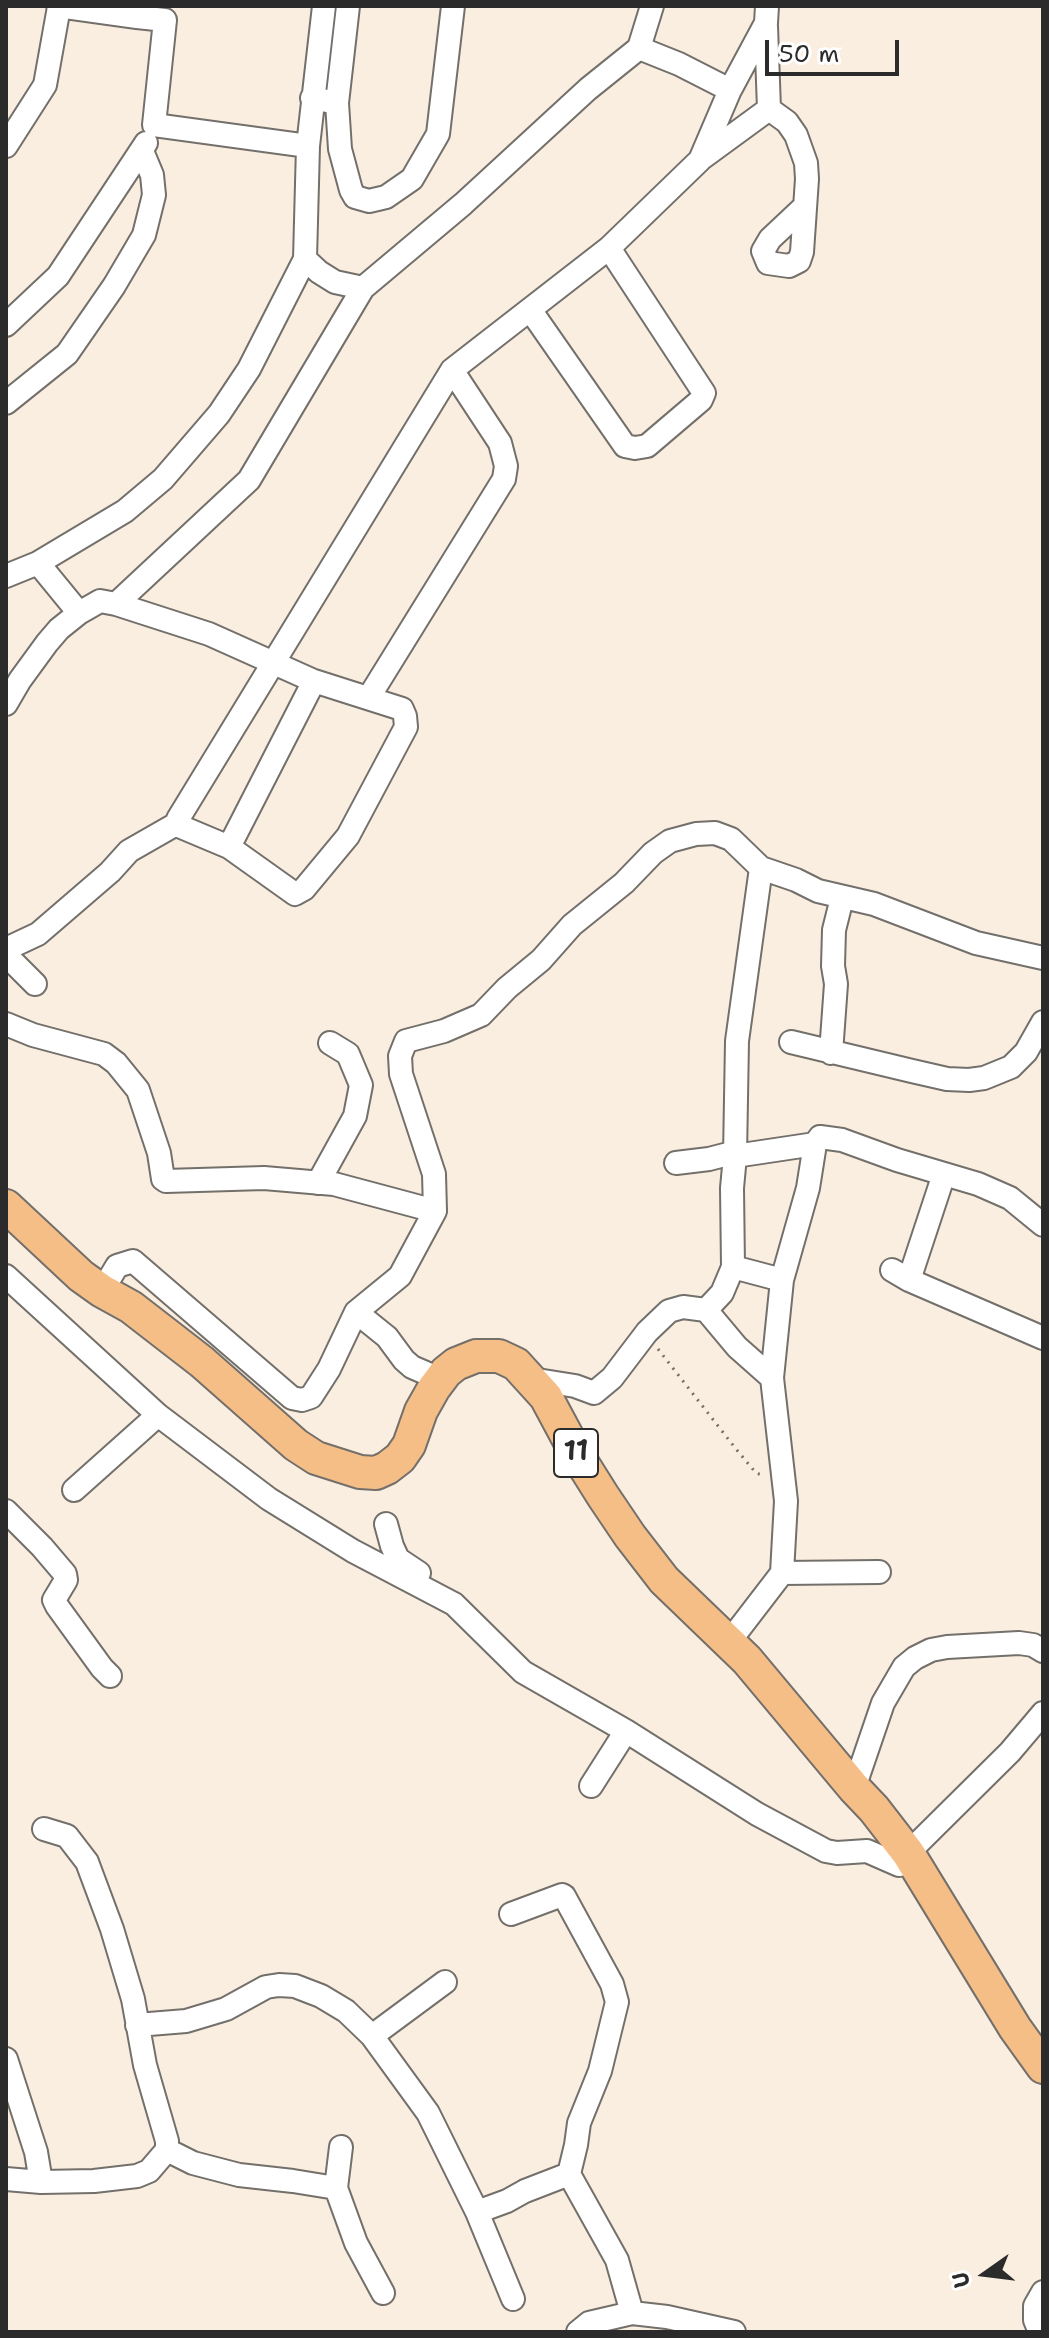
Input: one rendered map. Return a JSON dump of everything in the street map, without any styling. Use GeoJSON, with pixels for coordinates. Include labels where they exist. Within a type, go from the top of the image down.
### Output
{"type":"FeatureCollection","features":[{"type":"Feature","properties":{"kind":"highway","name":"11"},"geometry":{"type":"LineString","coordinates":[[6,1206],[81,1276],[131,1307],[202,1362],[296,1445],[316,1458],[360,1472],[376,1473],[400,1458],[409,1445],[421,1411],[446,1372],[456,1364],[476,1356],[499,1356],[516,1364],[546,1397],[576,1453],[630,1536],[664,1580],[767,1682],[911,1857],[1015,2028],[1043,2067]]}},
{"type":"Feature","properties":{"kind":"street"},"geometry":{"type":"LineString","coordinates":[[6,146],[45,85],[58,6],[166,13],[154,125],[142,151],[58,276],[6,325]]}},
{"type":"Feature","properties":{"kind":"street"},"geometry":{"type":"LineString","coordinates":[[6,576],[38,563],[125,511],[163,479],[219,414],[249,369],[305,259],[308,146],[324,6]]}},
{"type":"Feature","properties":{"kind":"street"},"geometry":{"type":"LineString","coordinates":[[348,6],[337,103],[340,149],[351,190],[355,197],[369,201],[386,197],[412,179],[438,134],[453,6]]}},
{"type":"Feature","properties":{"kind":"street"},"geometry":{"type":"LineString","coordinates":[[116,604],[249,480],[363,288],[463,204],[597,81],[639,48],[652,6]]}},
{"type":"Feature","properties":{"kind":"street"},"geometry":{"type":"LineString","coordinates":[[700,160],[767,14]]}},
{"type":"Feature","properties":{"kind":"street"},"geometry":{"type":"LineString","coordinates":[[767,14],[769,109]]}},
{"type":"Feature","properties":{"kind":"street"},"geometry":{"type":"LineString","coordinates":[[639,48],[730,90]]}},
{"type":"Feature","properties":{"kind":"street"},"geometry":{"type":"LineString","coordinates":[[312,98],[337,103]]}},
{"type":"Feature","properties":{"kind":"street"},"geometry":{"type":"LineString","coordinates":[[35,984],[6,952],[38,934],[110,872],[129,851],[178,823],[452,370],[609,248],[700,160],[769,109]]}},
{"type":"Feature","properties":{"kind":"street"},"geometry":{"type":"LineString","coordinates":[[769,109],[787,122],[796,135],[806,163],[803,208]]}},
{"type":"Feature","properties":{"kind":"street"},"geometry":{"type":"LineString","coordinates":[[154,125],[308,146]]}},
{"type":"Feature","properties":{"kind":"street"},"geometry":{"type":"LineString","coordinates":[[6,403],[67,354],[114,286],[144,235],[154,195],[152,175],[142,151]]}},
{"type":"Feature","properties":{"kind":"street"},"geometry":{"type":"LineString","coordinates":[[531,311],[625,446],[647,446],[701,400],[704,393],[609,248]]}},
{"type":"Feature","properties":{"kind":"street"},"geometry":{"type":"LineString","coordinates":[[305,259],[335,282],[363,288]]}},
{"type":"Feature","properties":{"kind":"street"},"geometry":{"type":"LineString","coordinates":[[369,697],[504,479],[506,466],[500,443],[452,370]]}},
{"type":"Feature","properties":{"kind":"street"},"geometry":{"type":"LineString","coordinates":[[38,563],[79,613]]}},
{"type":"Feature","properties":{"kind":"street"},"geometry":{"type":"LineString","coordinates":[[6,704],[20,680],[59,629],[100,601],[209,634],[314,681],[402,709],[406,727],[348,836],[304,889],[295,894],[229,847],[178,823]]}},
{"type":"Feature","properties":{"kind":"street"},"geometry":{"type":"LineString","coordinates":[[229,847],[314,681]]}},
{"type":"Feature","properties":{"kind":"street"},"geometry":{"type":"LineString","coordinates":[[102,1291],[117,1266],[133,1261],[292,1398],[302,1400],[311,1397],[356,1312],[400,1276],[435,1211],[434,1174],[401,1074],[400,1056],[406,1041],[444,1031],[481,1015],[541,960],[572,925],[670,841],[715,833],[731,839],[761,868],[818,891],[874,904],[976,943],[1043,958]]}},
{"type":"Feature","properties":{"kind":"street"},"geometry":{"type":"LineString","coordinates":[[706,1310],[722,1293],[733,1267],[737,1041],[761,868]]}},
{"type":"Feature","properties":{"kind":"street"},"geometry":{"type":"LineString","coordinates":[[831,1053],[836,984],[834,930],[842,898]]}},
{"type":"Feature","properties":{"kind":"street"},"geometry":{"type":"LineString","coordinates":[[791,1042],[947,1079],[969,1080],[984,1078],[1011,1067],[1026,1052],[1043,1022]]}},
{"type":"Feature","properties":{"kind":"street"},"geometry":{"type":"LineString","coordinates":[[6,1024],[33,1035],[104,1054],[116,1063],[138,1090],[166,1181],[264,1178],[334,1184],[435,1211]]}},
{"type":"Feature","properties":{"kind":"street"},"geometry":{"type":"LineString","coordinates":[[318,1183],[355,1116],[361,1085],[348,1054],[330,1043]]}},
{"type":"Feature","properties":{"kind":"street"},"geometry":{"type":"LineString","coordinates":[[729,1642],[782,1573],[785,1485],[772,1378],[782,1280],[808,1188],[815,1144],[820,1137],[842,1140],[978,1184],[1010,1198],[1043,1225]]}},
{"type":"Feature","properties":{"kind":"street"},"geometry":{"type":"LineString","coordinates":[[676,1163],[815,1144]]}},
{"type":"Feature","properties":{"kind":"street"},"geometry":{"type":"LineString","coordinates":[[944,1174],[900,1275],[1043,1338]]}},
{"type":"Feature","properties":{"kind":"street"},"geometry":{"type":"LineString","coordinates":[[733,1267],[782,1280]]}},
{"type":"Feature","properties":{"kind":"street"},"geometry":{"type":"LineString","coordinates":[[6,1276],[158,1415],[269,1499],[353,1551],[454,1604]]}},
{"type":"Feature","properties":{"kind":"street"},"geometry":{"type":"LineString","coordinates":[[531,1379],[575,1386],[594,1393],[612,1378],[659,1319],[669,1311],[683,1307],[706,1310],[737,1347],[772,1378]]}},
{"type":"Feature","properties":{"kind":"street"},"geometry":{"type":"LineString","coordinates":[[356,1312],[387,1337],[412,1367],[442,1380]]}},
{"type":"Feature","properties":{"kind":"street"},"geometry":{"type":"LineString","coordinates":[[74,1490],[158,1415]]}},
{"type":"Feature","properties":{"kind":"street"},"geometry":{"type":"LineString","coordinates":[[6,1511],[65,1574],[66,1580],[54,1600],[110,1676]]}},
{"type":"Feature","properties":{"kind":"street"},"geometry":{"type":"LineString","coordinates":[[386,1524],[398,1559],[447,1594],[523,1672],[626,1731],[757,1814],[826,1851],[867,1851],[899,1865],[911,1857],[1043,1713]]}},
{"type":"Feature","properties":{"kind":"street"},"geometry":{"type":"LineString","coordinates":[[782,1573],[879,1572]]}},
{"type":"Feature","properties":{"kind":"street"},"geometry":{"type":"LineString","coordinates":[[854,1788],[883,1703],[904,1667],[915,1658],[947,1647],[1019,1643],[1033,1645],[1043,1651]]}},
{"type":"Feature","properties":{"kind":"street"},"geometry":{"type":"LineString","coordinates":[[591,1786],[626,1731]]}},
{"type":"Feature","properties":{"kind":"street"},"geometry":{"type":"LineString","coordinates":[[6,2179],[94,2181],[137,2176],[149,2171],[167,2150],[145,2065],[133,1999],[87,1862],[67,1836],[44,1829]]}},
{"type":"Feature","properties":{"kind":"street"},"geometry":{"type":"LineString","coordinates":[[511,1914],[564,1896],[612,1984],[617,2002],[600,2071],[579,2123],[569,2174],[617,2260],[632,2313]]}},
{"type":"Feature","properties":{"kind":"street"},"geometry":{"type":"LineString","coordinates":[[372,2036],[445,1982]]}},
{"type":"Feature","properties":{"kind":"street"},"geometry":{"type":"LineString","coordinates":[[137,2025],[186,2021],[226,2009],[266,1987],[279,1985],[295,1986],[321,1996],[346,2011],[372,2036],[428,2113],[477,2212],[513,2299]]}},
{"type":"Feature","properties":{"kind":"street"},"geometry":{"type":"LineString","coordinates":[[6,2059],[36,2152],[41,2182]]}},
{"type":"Feature","properties":{"kind":"street"},"geometry":{"type":"LineString","coordinates":[[341,2147],[336,2188],[356,2243],[383,2293]]}},
{"type":"Feature","properties":{"kind":"street"},"geometry":{"type":"LineString","coordinates":[[167,2150],[193,2163],[239,2175],[336,2188]]}},
{"type":"Feature","properties":{"kind":"street"},"geometry":{"type":"LineString","coordinates":[[477,2212],[569,2174]]}},
{"type":"Feature","properties":{"kind":"street"},"geometry":{"type":"LineString","coordinates":[[1040,2332],[1035,2320],[1035,2306],[1043,2292]]}},
{"type":"Feature","properties":{"kind":"street"},"geometry":{"type":"LineString","coordinates":[[578,2332],[589,2323],[632,2313],[667,2317],[734,2332]]}},
{"type":"Feature","properties":{"kind":"path"},"geometry":{"type":"LineString","coordinates":[[647,1332],[706,1413],[756,1473],[785,1485]]}}]}
